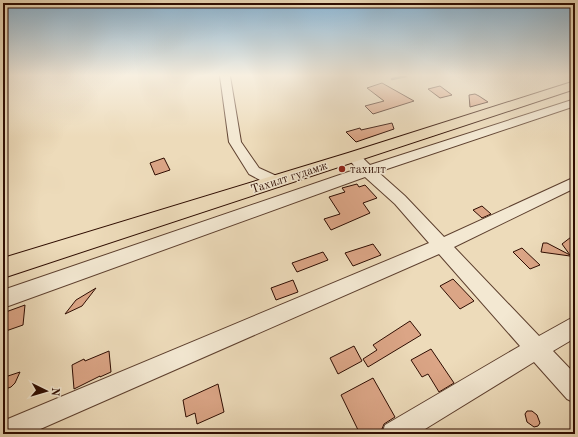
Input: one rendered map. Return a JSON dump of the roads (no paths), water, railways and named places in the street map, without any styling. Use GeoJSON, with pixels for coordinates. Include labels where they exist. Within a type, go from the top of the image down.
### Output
{"type":"FeatureCollection","features":[{"type":"Feature","properties":{"kind":"main road","name":"Тахилт гудамж"},"geometry":{"type":"LineString","coordinates":[[3,268],[540,96]]}},
{"type":"Feature","properties":{"kind":"street"},"geometry":{"type":"LineString","coordinates":[[228,96],[235,142],[254,171],[276,182]]}},
{"type":"Feature","properties":{"kind":"street"},"geometry":{"type":"LineString","coordinates":[[3,299],[367,171],[573,104]]}},
{"type":"Feature","properties":{"kind":"street"},"geometry":{"type":"LineString","coordinates":[[354,157],[367,171],[400,200],[575,391]]}},
{"type":"Feature","properties":{"kind":"street"},"geometry":{"type":"LineString","coordinates":[[3,433],[441,246],[575,182]]}},
{"type":"Feature","properties":{"kind":"street"},"geometry":{"type":"LineString","coordinates":[[394,434],[575,326]]}},
{"type":"Feature","properties":{"kind":"place","name":"тахилт"},"geometry":{"type":"Point","coordinates":[342,169]}}]}
